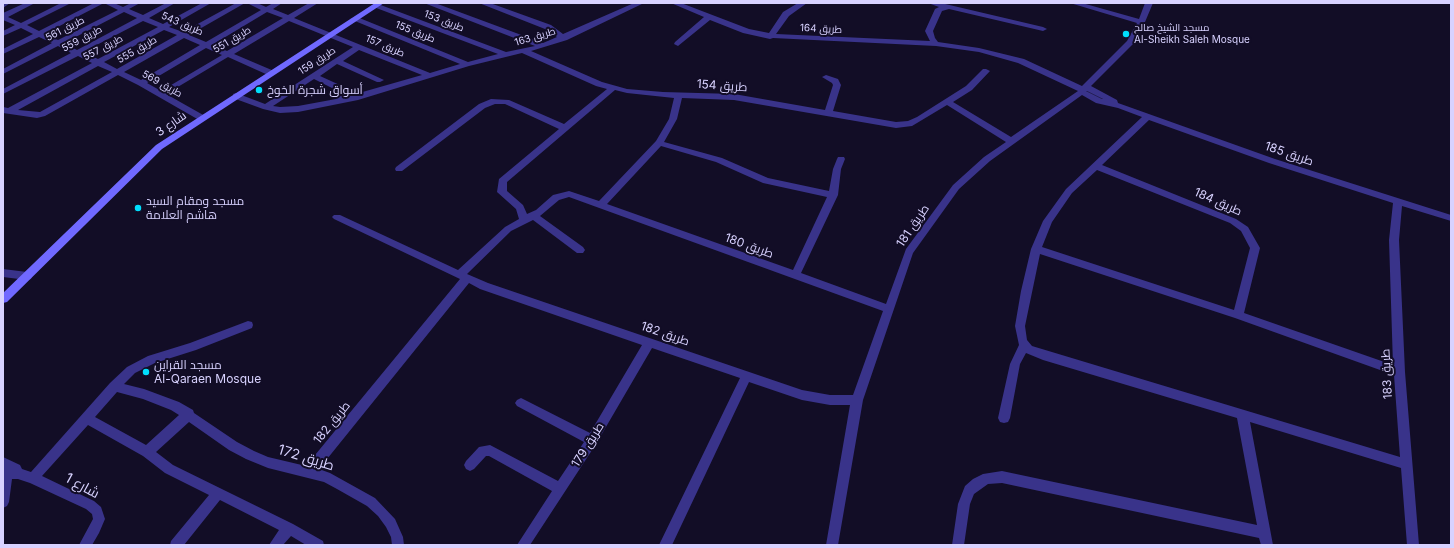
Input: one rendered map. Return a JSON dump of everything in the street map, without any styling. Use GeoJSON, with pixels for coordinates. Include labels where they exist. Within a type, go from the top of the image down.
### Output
{"type":"FeatureCollection","features":[{"type":"Feature","properties":{"kind":"street"},"geometry":{"type":"LineString","coordinates":[[3,6],[6,3]]}},
{"type":"Feature","properties":{"kind":"street"},"geometry":{"type":"LineString","coordinates":[[3,17],[30,3]]}},
{"type":"Feature","properties":{"kind":"street"},"geometry":{"type":"LineString","coordinates":[[3,34],[67,3]]}},
{"type":"Feature","properties":{"kind":"street"},"geometry":{"type":"LineString","coordinates":[[3,52],[100,3]]}},
{"type":"Feature","properties":{"kind":"street","name":"طريق 543"},"geometry":{"type":"LineString","coordinates":[[108,3],[271,73]]}},
{"type":"Feature","properties":{"kind":"street","name":"طريق 561"},"geometry":{"type":"LineString","coordinates":[[3,72],[136,3]]}},
{"type":"Feature","properties":{"kind":"street","name":"طريق 559"},"geometry":{"type":"LineString","coordinates":[[3,92],[171,3]]}},
{"type":"Feature","properties":{"kind":"street","name":"طريق 557"},"geometry":{"type":"LineString","coordinates":[[6,110],[207,3]]}},
{"type":"Feature","properties":{"kind":"street","name":"طريق 555"},"geometry":{"type":"LineString","coordinates":[[6,110],[37,115],[42,114],[241,3]]}},
{"type":"Feature","properties":{"kind":"street","name":"طريق 157"},"geometry":{"type":"LineString","coordinates":[[251,3],[431,76]]}},
{"type":"Feature","properties":{"kind":"street"},"geometry":{"type":"LineString","coordinates":[[141,83],[278,3]]}},
{"type":"Feature","properties":{"kind":"street","name":"طريق 551"},"geometry":{"type":"LineString","coordinates":[[161,94],[314,3]]}},
{"type":"Feature","properties":{"kind":"street"},"geometry":{"type":"LineString","coordinates":[[428,3],[543,46]]}},
{"type":"Feature","properties":{"kind":"street"},"geometry":{"type":"LineString","coordinates":[[483,3],[548,27],[564,38]]}},
{"type":"Feature","properties":{"kind":"street","name":"طريق 163"},"geometry":{"type":"LineString","coordinates":[[431,76],[467,64],[543,46],[640,3]]}},
{"type":"Feature","properties":{"kind":"street","name":"طريق 164"},"geometry":{"type":"LineString","coordinates":[[675,3],[746,31],[770,37],[936,44],[979,50],[1014,59],[1084,90]]}},
{"type":"Feature","properties":{"kind":"street"},"geometry":{"type":"LineString","coordinates":[[770,37],[786,14],[803,3]]}},
{"type":"Feature","properties":{"kind":"street"},"geometry":{"type":"LineString","coordinates":[[932,3],[1042,29]]}},
{"type":"Feature","properties":{"kind":"street"},"geometry":{"type":"LineString","coordinates":[[1074,3],[1141,22]]}},
{"type":"Feature","properties":{"kind":"street","name":"طريق 181"},"geometry":{"type":"LineString","coordinates":[[832,545],[857,400],[909,252],[956,186],[987,159],[1011,141],[1084,90],[1130,42],[1149,3]]}},
{"type":"Feature","properties":{"kind":"street","name":"شارع 3"},"geometry":{"type":"LineString","coordinates":[[3,300],[153,152],[202,118],[378,4]]}},
{"type":"Feature","properties":{"kind":"street","name":"طريق 153"},"geometry":{"type":"LineString","coordinates":[[378,4],[506,55]]}},
{"type":"Feature","properties":{"kind":"street"},"geometry":{"type":"LineString","coordinates":[[936,44],[930,38],[929,31],[938,10],[949,7]]}},
{"type":"Feature","properties":{"kind":"street","name":"طريق 569"},"geometry":{"type":"LineString","coordinates":[[3,17],[141,83],[202,118]]}},
{"type":"Feature","properties":{"kind":"street"},"geometry":{"type":"LineString","coordinates":[[678,44],[709,17]]}},
{"type":"Feature","properties":{"kind":"street","name":"طريق 155"},"geometry":{"type":"LineString","coordinates":[[354,19],[467,64]]}},
{"type":"Feature","properties":{"kind":"street","name":"طريق 159"},"geometry":{"type":"LineString","coordinates":[[266,107],[360,46]]}},
{"type":"Feature","properties":{"kind":"street","name":"طريق 154"},"geometry":{"type":"LineString","coordinates":[[524,51],[613,88],[644,94],[734,97],[883,123],[903,124],[915,122],[948,102],[974,84],[986,71]]}},
{"type":"Feature","properties":{"kind":"street"},"geometry":{"type":"LineString","coordinates":[[337,62],[380,80]]}},
{"type":"Feature","properties":{"kind":"street"},"geometry":{"type":"LineString","coordinates":[[314,76],[339,88],[342,93],[340,102]]}},
{"type":"Feature","properties":{"kind":"street"},"geometry":{"type":"LineString","coordinates":[[236,96],[266,107],[280,110],[298,109],[340,102],[376,93],[431,76]]}},
{"type":"Feature","properties":{"kind":"street"},"geometry":{"type":"LineString","coordinates":[[826,77],[835,81],[836,85],[828,114]]}},
{"type":"Feature","properties":{"kind":"street"},"geometry":{"type":"LineString","coordinates":[[580,250],[528,218],[520,207],[502,192],[502,182],[613,88]]}},
{"type":"Feature","properties":{"kind":"street","name":"طريق 185"},"geometry":{"type":"LineString","coordinates":[[1084,90],[1099,101],[1120,106],[1272,161],[1451,218]]}},
{"type":"Feature","properties":{"kind":"street"},"geometry":{"type":"LineString","coordinates":[[600,206],[659,143],[672,119],[678,96]]}},
{"type":"Feature","properties":{"kind":"street"},"geometry":{"type":"LineString","coordinates":[[399,169],[482,106],[494,101],[506,102],[565,128]]}},
{"type":"Feature","properties":{"kind":"street"},"geometry":{"type":"LineString","coordinates":[[948,102],[1011,141]]}},
{"type":"Feature","properties":{"kind":"street"},"geometry":{"type":"LineString","coordinates":[[1147,117],[1069,191],[1048,220],[1036,249],[1020,326],[1022,341],[1024,344],[1028,349],[1043,355],[1242,413],[1406,464]]}},
{"type":"Feature","properties":{"kind":"street"},"geometry":{"type":"LineString","coordinates":[[659,143],[719,160],[755,177],[777,184],[833,195]]}},
{"type":"Feature","properties":{"kind":"street"},"geometry":{"type":"LineString","coordinates":[[795,276],[833,195],[837,169],[841,159]]}},
{"type":"Feature","properties":{"kind":"street","name":"طريق 184"},"geometry":{"type":"LineString","coordinates":[[1096,166],[1233,221],[1244,229],[1251,237],[1255,248],[1238,315]]}},
{"type":"Feature","properties":{"kind":"street","name":"طريق 180"},"geometry":{"type":"LineString","coordinates":[[463,277],[508,229],[528,218],[552,200],[564,194],[573,195],[889,309]]}},
{"type":"Feature","properties":{"kind":"street","name":"طريق 183"},"geometry":{"type":"LineString","coordinates":[[1398,202],[1394,240],[1399,372],[1406,464],[1416,544]]}},
{"type":"Feature","properties":{"kind":"street","name":"طريق 182"},"geometry":{"type":"LineString","coordinates":[[337,217],[463,277],[649,343],[746,377],[816,398],[857,400]]}},
{"type":"Feature","properties":{"kind":"street"},"geometry":{"type":"LineString","coordinates":[[1036,249],[1238,315],[1399,372]]}},
{"type":"Feature","properties":{"kind":"street"},"geometry":{"type":"LineString","coordinates":[[3,273],[27,276]]}},
{"type":"Feature","properties":{"kind":"street","name":"طريق 182"},"geometry":{"type":"LineString","coordinates":[[309,472],[463,277]]}},
{"type":"Feature","properties":{"kind":"street"},"geometry":{"type":"LineString","coordinates":[[33,478],[114,386],[131,370],[141,364],[205,342],[248,325]]}},
{"type":"Feature","properties":{"kind":"street","name":"طريق 179"},"geometry":{"type":"LineString","coordinates":[[523,545],[592,440],[649,343]]}},
{"type":"Feature","properties":{"kind":"street"},"geometry":{"type":"LineString","coordinates":[[1004,418],[1015,364],[1024,344]]}},
{"type":"Feature","properties":{"kind":"street"},"geometry":{"type":"LineString","coordinates":[[665,545],[746,377]]}},
{"type":"Feature","properties":{"kind":"street","name":"طريق 172"},"geometry":{"type":"LineString","coordinates":[[114,386],[160,399],[189,414],[234,446],[250,455],[281,466],[326,477],[371,502],[391,523],[397,537],[398,545]]}},
{"type":"Feature","properties":{"kind":"street"},"geometry":{"type":"LineString","coordinates":[[521,403],[592,440]]}},
{"type":"Feature","properties":{"kind":"street"},"geometry":{"type":"LineString","coordinates":[[958,545],[964,504],[969,490],[977,483],[987,478],[1002,477],[1266,539],[1242,413]]}},
{"type":"Feature","properties":{"kind":"street"},"geometry":{"type":"LineString","coordinates":[[147,452],[189,414]]}},
{"type":"Feature","properties":{"kind":"street"},"geometry":{"type":"LineString","coordinates":[[86,418],[147,452],[169,469],[216,494],[289,528],[318,545]]}},
{"type":"Feature","properties":{"kind":"street"},"geometry":{"type":"LineString","coordinates":[[470,465],[482,451],[490,450],[560,489]]}},
{"type":"Feature","properties":{"kind":"street"},"geometry":{"type":"LineString","coordinates":[[3,502],[8,471]]}},
{"type":"Feature","properties":{"kind":"street","name":"شارع 1"},"geometry":{"type":"LineString","coordinates":[[8,471],[33,478],[80,499],[97,511],[99,519],[95,529],[85,545]]}},
{"type":"Feature","properties":{"kind":"street"},"geometry":{"type":"LineString","coordinates":[[176,545],[216,494]]}},
{"type":"Feature","properties":{"kind":"street"},"geometry":{"type":"LineString","coordinates":[[275,545],[289,528]]}},
{"type":"Feature","properties":{"kind":"place","name":"مسجد الشيخ صالح Al-Sheikh Saleh Mosque"},"geometry":{"type":"Point","coordinates":[1126,34]}},
{"type":"Feature","properties":{"kind":"place","name":"أسواق شجرة الخوخ"},"geometry":{"type":"Point","coordinates":[259,90]}},
{"type":"Feature","properties":{"kind":"place","name":"مسجد ومقام السيد هاشم العلامة"},"geometry":{"type":"Point","coordinates":[138,208]}},
{"type":"Feature","properties":{"kind":"place","name":"مسجد القراين Al-Qaraen Mosque"},"geometry":{"type":"Point","coordinates":[146,372]}}]}
